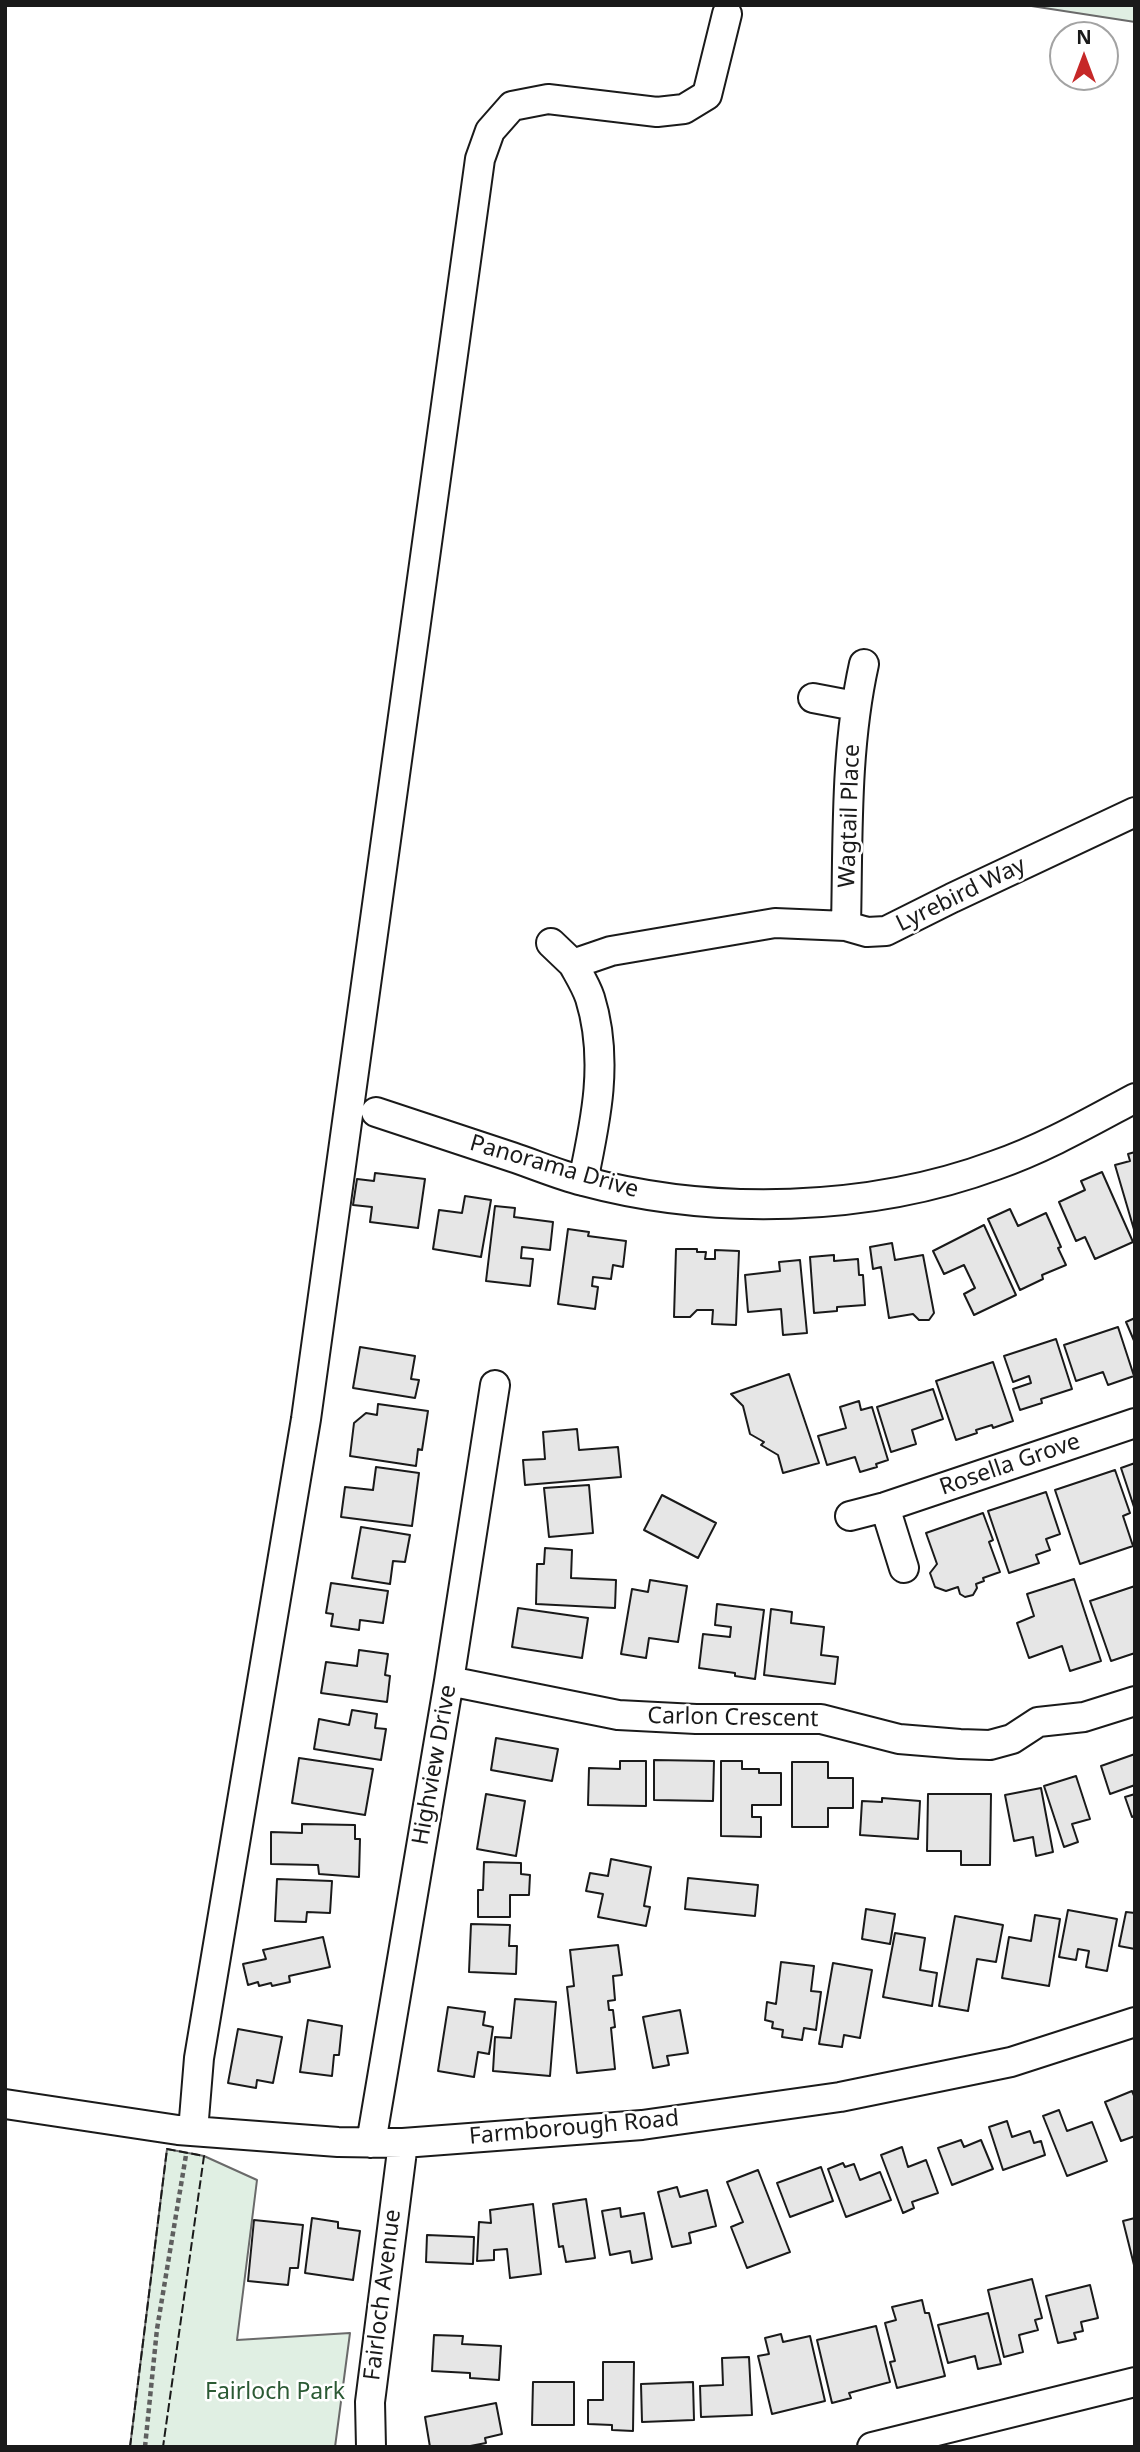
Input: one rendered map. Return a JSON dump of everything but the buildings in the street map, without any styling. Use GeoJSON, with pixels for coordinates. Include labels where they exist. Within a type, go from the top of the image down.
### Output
{"type":"FeatureCollection","features":[{"type":"Feature","properties":{"kind":"street"},"geometry":{"type":"LineString","coordinates":[[193,2131],[203,2032],[306,1419],[480,159],[490,131],[512,106],[548,99],[657,112],[684,108],[707,95],[727,14]]}},
{"type":"Feature","properties":{"kind":"street","name":"Wagtail Place"},"geometry":{"type":"LineString","coordinates":[[846,926],[849,793],[855,706],[864,664]]}},
{"type":"Feature","properties":{"kind":"street"},"geometry":{"type":"LineString","coordinates":[[813,698],[855,706]]}},
{"type":"Feature","properties":{"kind":"street","name":"Lyrebird Way"},"geometry":{"type":"LineString","coordinates":[[573,964],[611,951],[775,923],[846,926],[867,932],[886,931],[1135,812]]}},
{"type":"Feature","properties":{"kind":"street"},"geometry":{"type":"LineString","coordinates":[[551,943],[573,964],[590,997],[601,1052],[597,1114],[583,1181]]}},
{"type":"Feature","properties":{"kind":"street","name":"Panorama Drive"},"geometry":{"type":"LineString","coordinates":[[376,1112],[583,1181],[653,1196],[710,1202],[772,1204],[897,1193],[950,1181],[998,1165],[1070,1133],[1135,1098]]}},
{"type":"Feature","properties":{"kind":"street","name":"Highview Drive"},"geometry":{"type":"LineString","coordinates":[[371,2143],[449,1681],[495,1385]]}},
{"type":"Feature","properties":{"kind":"street","name":"Rosella Grove"},"geometry":{"type":"LineString","coordinates":[[850,1516],[885,1507],[1135,1423]]}},
{"type":"Feature","properties":{"kind":"street"},"geometry":{"type":"LineString","coordinates":[[885,1507],[904,1568]]}},
{"type":"Feature","properties":{"kind":"street","name":"Carlon Crescent"},"geometry":{"type":"LineString","coordinates":[[449,1681],[618,1715],[696,1719],[821,1719],[899,1739],[990,1745],[1012,1739],[1038,1722],[1084,1717],[1135,1701]]}},
{"type":"Feature","properties":{"kind":"street","name":"Farmborough Road"},"geometry":{"type":"LineString","coordinates":[[5,2104],[193,2131],[403,2143],[642,2125],[840,2096],[1011,2062],[1135,2022]]}},
{"type":"Feature","properties":{"kind":"street","name":"Fairloch Avenue"},"geometry":{"type":"LineString","coordinates":[[371,2447],[370,2402],[403,2143]]}},
{"type":"Feature","properties":{"kind":"street"},"geometry":{"type":"LineString","coordinates":[[872,2447],[1135,2382]]}},
{"type":"Feature","properties":{"kind":"path"},"geometry":{"type":"LineString","coordinates":[[145,2447],[157,2329],[193,2131]]}},
{"type":"Feature","properties":{"kind":"green space"},"geometry":{"type":"Polygon","coordinates":[[[1025,5],[1135,5],[1135,22],[1025,5]]]}},
{"type":"Feature","properties":{"kind":"green space","name":"Fairloch Park"},"geometry":{"type":"Polygon","coordinates":[[[167,2149],[204,2156],[257,2180],[237,2340],[350,2333],[335,2447],[130,2447],[167,2149]]]}},
{"type":"Feature","properties":{"kind":"fence"},"geometry":{"type":"LineString","coordinates":[[130,2447],[167,2149],[204,2156],[163,2447]]}}]}
